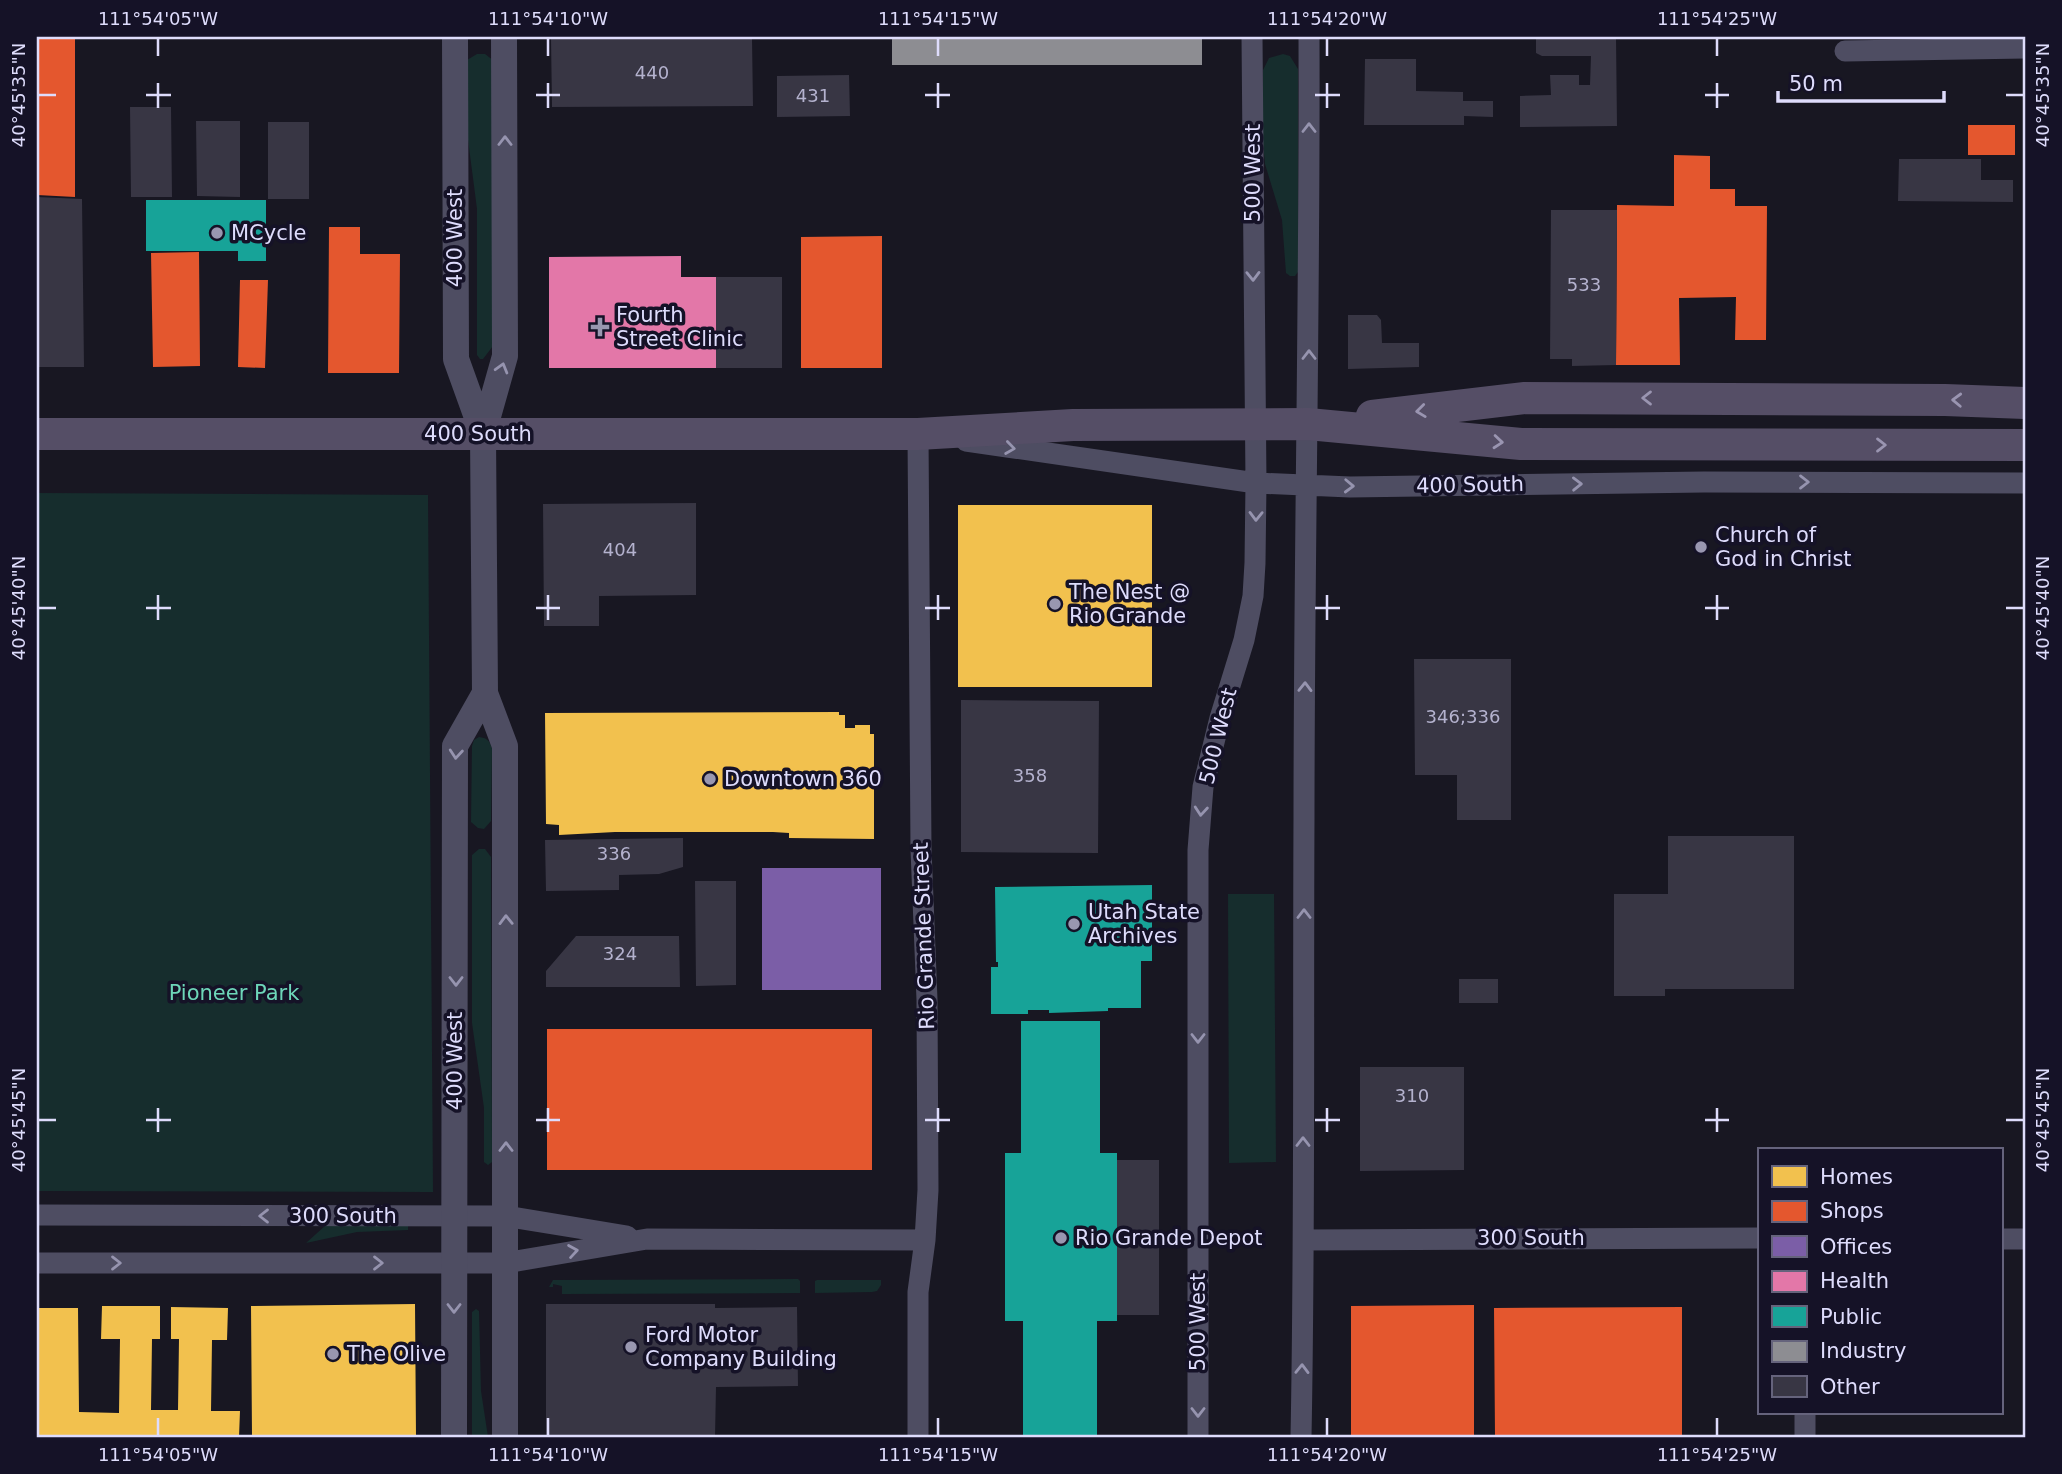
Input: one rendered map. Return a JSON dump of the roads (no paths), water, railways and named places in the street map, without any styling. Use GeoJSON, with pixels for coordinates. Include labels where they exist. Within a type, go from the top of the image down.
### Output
{"type":"FeatureCollection","features":[{"type":"Feature","properties":{"kind":"main road","name":"400 South"},"geometry":{"type":"LineString","coordinates":[[1308,424],[1525,398],[1945,400],[2025,403]]}},
{"type":"Feature","properties":{"kind":"main road","name":"400 South"},"geometry":{"type":"LineString","coordinates":[[37,433],[918,434],[1073,425],[1308,424],[1521,444],[2025,445]]}},
{"type":"Feature","properties":{"kind":"street","name":"400 West"},"geometry":{"type":"LineString","coordinates":[[455,37],[456,359],[483,434]]}},
{"type":"Feature","properties":{"kind":"street","name":"400 West"},"geometry":{"type":"LineString","coordinates":[[505,37],[505,356],[483,434],[485,693],[505,746],[505,1437]]}},
{"type":"Feature","properties":{"kind":"street","name":"500 West"},"geometry":{"type":"LineString","coordinates":[[1198,1437],[1198,850],[1203,787],[1220,718],[1244,640],[1253,596],[1256,424],[1252,37]]}},
{"type":"Feature","properties":{"kind":"street"},"geometry":{"type":"LineString","coordinates":[[1301,1437],[1309,37]]}},
{"type":"Feature","properties":{"kind":"street"},"geometry":{"type":"LineString","coordinates":[[1845,51],[2025,48]]}},
{"type":"Feature","properties":{"kind":"street","name":"400 South"},"geometry":{"type":"LineString","coordinates":[[918,434],[1256,483],[1350,487],[1704,482],[2025,483]]}},
{"type":"Feature","properties":{"kind":"street","name":"Rio Grande Street"},"geometry":{"type":"LineString","coordinates":[[918,434],[921,849],[928,1013],[928,1190],[918,1292],[918,1437]]}},
{"type":"Feature","properties":{"kind":"street","name":"400 West"},"geometry":{"type":"LineString","coordinates":[[454,1437],[455,746],[485,693]]}},
{"type":"Feature","properties":{"kind":"street","name":"300 South"},"geometry":{"type":"LineString","coordinates":[[37,1215],[505,1216],[647,1239],[925,1240]]}},
{"type":"Feature","properties":{"kind":"street","name":"300 South"},"geometry":{"type":"LineString","coordinates":[[1304,1240],[1758,1238]]}},
{"type":"Feature","properties":{"kind":"street","name":"300 South"},"geometry":{"type":"LineString","coordinates":[[37,1263],[505,1263],[647,1239]]}},
{"type":"Feature","properties":{"kind":"street"},"geometry":{"type":"LineString","coordinates":[[2002,1239],[2025,1239]]}},
{"type":"Feature","properties":{"kind":"street"},"geometry":{"type":"LineString","coordinates":[[1805,1414],[1805,1437]]}},
{"type":"Feature","properties":{"kind":"place","name":"MCycle"},"geometry":{"type":"Point","coordinates":[217,233]}},
{"type":"Feature","properties":{"kind":"place","name":"Fourth Street Clinic"},"geometry":{"type":"Point","coordinates":[600,327]}},
{"type":"Feature","properties":{"kind":"place","name":"Church of God in Christ"},"geometry":{"type":"Point","coordinates":[1701,547]}},
{"type":"Feature","properties":{"kind":"place","name":"The Nest @ Rio Grande"},"geometry":{"type":"Point","coordinates":[1055,604]}},
{"type":"Feature","properties":{"kind":"place","name":"Downtown 360"},"geometry":{"type":"Point","coordinates":[710,779]}},
{"type":"Feature","properties":{"kind":"place","name":"Utah State Archives"},"geometry":{"type":"Point","coordinates":[1074,924]}},
{"type":"Feature","properties":{"kind":"place","name":"Rio Grande Depot"},"geometry":{"type":"Point","coordinates":[1061,1238]}},
{"type":"Feature","properties":{"kind":"place","name":"Ford Motor Company Building"},"geometry":{"type":"Point","coordinates":[631,1347]}},
{"type":"Feature","properties":{"kind":"place","name":"The Olive"},"geometry":{"type":"Point","coordinates":[333,1354]}},
{"type":"Feature","properties":{"kind":"park label","name":"Pioneer Park"},"geometry":{"type":"Point","coordinates":[234,993]}}]}
